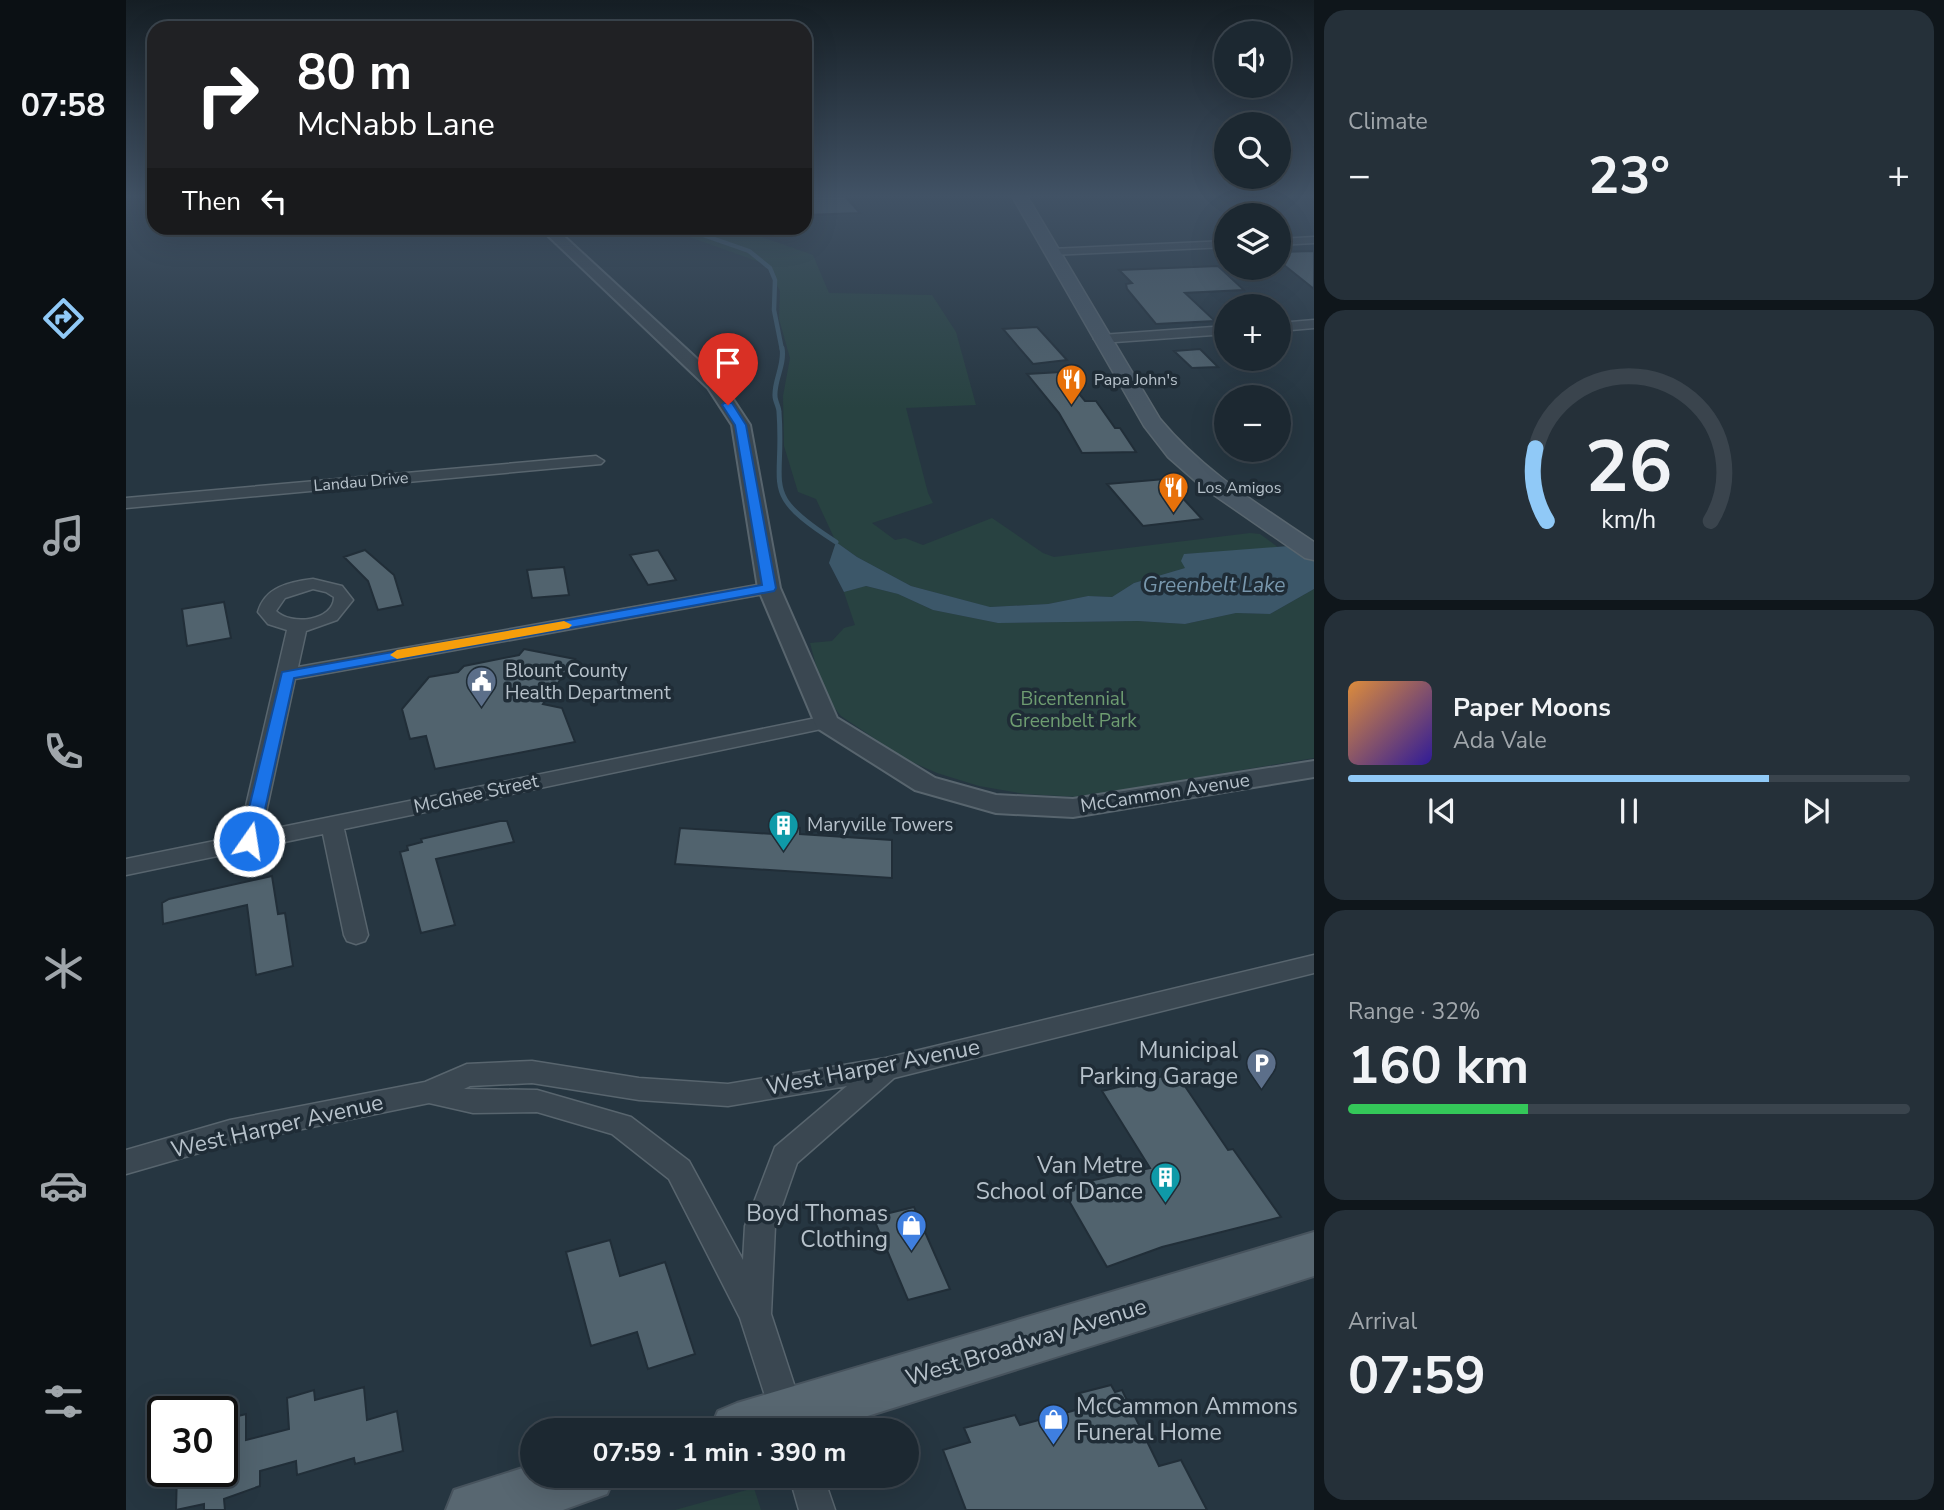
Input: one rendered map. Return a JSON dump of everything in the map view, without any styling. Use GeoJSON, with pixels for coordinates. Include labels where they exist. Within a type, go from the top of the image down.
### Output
{"type":"FeatureCollection","features":[{"type":"Feature","properties":{"kind":"main road"},"geometry":{"type":"LineString","coordinates":[[1059,266],[1152,422],[1176,452],[1209,481],[1314,553]]}},
{"type":"Feature","properties":{"kind":"main road","name":"West Broadway Avenue"},"geometry":{"type":"LineString","coordinates":[[802,1418],[1314,1254]]}},
{"type":"Feature","properties":{"kind":"main road"},"geometry":{"type":"LineString","coordinates":[[474,1510],[546,1488]]}},
{"type":"Feature","properties":{"kind":"street"},"geometry":{"type":"LineString","coordinates":[[588,266],[715,385],[741,425],[769,588],[826,722]]}},
{"type":"Feature","properties":{"kind":"street"},"geometry":{"type":"LineString","coordinates":[[1291,326],[1314,324]]}},
{"type":"Feature","properties":{"kind":"street"},"geometry":{"type":"LineString","coordinates":[[1101,338],[1214,331]]}},
{"type":"Feature","properties":{"kind":"street","name":"Landau Drive"},"geometry":{"type":"LineString","coordinates":[[126,503],[596,461]]}},
{"type":"Feature","properties":{"kind":"street"},"geometry":{"type":"LineString","coordinates":[[287,675],[769,588]]}},
{"type":"Feature","properties":{"kind":"street"},"geometry":{"type":"LineString","coordinates":[[249,841],[298,625]]}},
{"type":"Feature","properties":{"kind":"street","name":"McCammon Avenue"},"geometry":{"type":"LineString","coordinates":[[826,722],[925,784],[996,804],[1073,808],[1314,768]]}},
{"type":"Feature","properties":{"kind":"street","name":"McGhee Street"},"geometry":{"type":"LineString","coordinates":[[126,867],[826,722]]}},
{"type":"Feature","properties":{"kind":"street"},"geometry":{"type":"LineString","coordinates":[[332,824],[356,935]]}},
{"type":"Feature","properties":{"kind":"street","name":"West Harper Avenue"},"geometry":{"type":"LineString","coordinates":[[126,1162],[230,1132],[429,1092],[467,1075],[532,1072],[639,1089],[728,1095],[886,1069],[1314,964]]}},
{"type":"Feature","properties":{"kind":"street"},"geometry":{"type":"LineString","coordinates":[[788,1418],[755,1314],[760,1226],[785,1156],[886,1069]]}},
{"type":"Feature","properties":{"kind":"street","name":"West Harper Avenue"},"geometry":{"type":"LineString","coordinates":[[429,1092],[473,1102],[537,1101],[621,1125],[679,1170],[755,1314]]}},
{"type":"Feature","properties":{"kind":"street"},"geometry":{"type":"LineString","coordinates":[[810,1488],[817,1510]]}},
{"type":"Feature","properties":{"kind":"green space"},"geometry":{"type":"Polygon","coordinates":[[[766,266],[818,266],[829,293],[932,295],[956,332],[976,405],[906,408],[933,503],[872,523],[895,540],[905,538],[923,545],[992,518],[1043,553],[1054,557],[1250,533],[1260,534],[1279,548],[1185,554],[1185,568],[1134,583],[1112,597],[1088,596],[1048,604],[989,607],[911,586],[857,557],[836,542],[816,499],[798,492],[784,446],[783,396],[790,358],[779,319],[780,291],[766,266]]]}},
{"type":"Feature","properties":{"kind":"green space","name":"Bicentennial Greenbelt Park"},"geometry":{"type":"Polygon","coordinates":[[[865,586],[898,594],[933,610],[998,623],[1138,621],[1185,624],[1236,613],[1270,614],[1314,589],[1314,758],[1080,797],[1025,794],[979,786],[937,773],[905,759],[841,716],[824,695],[810,643],[832,641],[844,628],[855,625],[844,592],[865,586]]]}},
{"type":"Feature","properties":{"kind":"green space"},"geometry":{"type":"Polygon","coordinates":[[[754,1488],[761,1510],[675,1510],[754,1488]]]}},
{"type":"Feature","properties":{"kind":"water","name":"Greenbelt Lake"},"geometry":{"type":"Polygon","coordinates":[[[836,542],[857,557],[911,586],[990,607],[1048,604],[1088,596],[1112,597],[1134,583],[1185,568],[1181,561],[1184,554],[1314,544],[1314,589],[1270,614],[1236,613],[1185,624],[1138,621],[998,623],[933,610],[898,594],[866,586],[844,592],[829,563],[836,542]]]}},
{"type":"Feature","properties":{"kind":"building"},"geometry":{"type":"Polygon","coordinates":[[[1214,266],[1214,280],[1233,280],[1244,290],[1185,293],[1214,321],[1156,324],[1127,289],[1126,284],[1132,283],[1119,270],[1214,266]]]}},
{"type":"Feature","properties":{"kind":"building"},"geometry":{"type":"Polygon","coordinates":[[[1291,266],[1314,266],[1314,289],[1291,271],[1291,266]]]}},
{"type":"Feature","properties":{"kind":"building"},"geometry":{"type":"Polygon","coordinates":[[[1037,327],[1067,360],[1033,364],[1003,329],[1037,327]]]}},
{"type":"Feature","properties":{"kind":"building"},"geometry":{"type":"Polygon","coordinates":[[[1200,349],[1214,363],[1214,367],[1192,368],[1174,351],[1200,349]]]}},
{"type":"Feature","properties":{"kind":"building"},"geometry":{"type":"Polygon","coordinates":[[[1061,372],[1085,401],[1096,401],[1115,428],[1120,428],[1136,452],[1082,453],[1059,413],[1027,374],[1061,372]]]}},
{"type":"Feature","properties":{"kind":"building"},"geometry":{"type":"Polygon","coordinates":[[[1165,479],[1202,519],[1143,526],[1107,484],[1165,479]]]}},
{"type":"Feature","properties":{"kind":"building"},"geometry":{"type":"Polygon","coordinates":[[[365,550],[394,575],[403,605],[378,610],[368,581],[344,557],[365,550]]]}},
{"type":"Feature","properties":{"kind":"building"},"geometry":{"type":"Polygon","coordinates":[[[658,550],[676,580],[648,585],[630,555],[658,550]]]}},
{"type":"Feature","properties":{"kind":"building"},"geometry":{"type":"Polygon","coordinates":[[[564,567],[569,595],[532,598],[527,570],[564,567]]]}},
{"type":"Feature","properties":{"kind":"building"},"geometry":{"type":"Polygon","coordinates":[[[224,602],[231,638],[187,646],[182,609],[224,602]]]}},
{"type":"Feature","properties":{"kind":"building","name":"Blount County Health Department"},"geometry":{"type":"Polygon","coordinates":[[[524,649],[575,659],[543,704],[562,708],[575,742],[435,769],[426,736],[410,739],[402,709],[429,677],[458,672],[464,666],[519,655],[524,649]]]}},
{"type":"Feature","properties":{"kind":"building"},"geometry":{"type":"Polygon","coordinates":[[[507,821],[514,842],[436,859],[455,925],[421,933],[400,852],[408,850],[407,846],[422,842],[421,839],[507,821]]]}},
{"type":"Feature","properties":{"kind":"building","name":"Maryville Towers"},"geometry":{"type":"Polygon","coordinates":[[[773,826],[800,828],[800,834],[892,840],[892,878],[675,864],[680,828],[773,834],[773,826]]]}},
{"type":"Feature","properties":{"kind":"building"},"geometry":{"type":"Polygon","coordinates":[[[272,876],[278,914],[285,913],[293,966],[256,975],[247,905],[163,924],[162,903],[169,899],[272,876]]]}},
{"type":"Feature","properties":{"kind":"building"},"geometry":{"type":"Polygon","coordinates":[[[1176,1073],[1228,1150],[1233,1149],[1281,1217],[1162,1247],[1107,1267],[1061,1187],[1150,1168],[1102,1091],[1176,1073]]]}},
{"type":"Feature","properties":{"kind":"building","name":"Boyd Thomas Clothing"},"geometry":{"type":"Polygon","coordinates":[[[914,1207],[950,1289],[908,1300],[873,1217],[914,1207]]]}},
{"type":"Feature","properties":{"kind":"building"},"geometry":{"type":"Polygon","coordinates":[[[610,1240],[620,1276],[665,1262],[695,1354],[648,1369],[637,1332],[591,1346],[566,1252],[610,1240]]]}},
{"type":"Feature","properties":{"kind":"building","name":"McCammon Ammons Funeral Home"},"geometry":{"type":"Polygon","coordinates":[[[1111,1385],[1115,1392],[1122,1390],[1159,1466],[1181,1460],[1207,1510],[966,1510],[943,1450],[970,1442],[964,1428],[1015,1415],[1020,1425],[1083,1408],[1076,1394],[1111,1385]]]}},
{"type":"Feature","properties":{"kind":"building"},"geometry":{"type":"Polygon","coordinates":[[[364,1387],[367,1420],[397,1411],[403,1451],[355,1464],[354,1458],[297,1475],[296,1461],[260,1471],[260,1486],[224,1499],[225,1510],[204,1510],[204,1504],[176,1510],[177,1487],[238,1487],[238,1416],[246,1414],[246,1440],[289,1429],[287,1398],[314,1390],[315,1400],[364,1387]]]}},
{"type":"Feature","properties":{"kind":"waterway"},"geometry":{"type":"LineString","coordinates":[[768,266],[775,280],[774,310],[782,350]]}},
{"type":"Feature","properties":{"kind":"waterway"},"geometry":{"type":"LineString","coordinates":[[782,350],[775,396],[779,412],[781,488],[795,512],[836,542]]}},
{"type":"Feature","properties":{"kind":"slow traffic"},"geometry":{"type":"LineString","coordinates":[[397,655],[564,625]]}},
{"type":"Feature","properties":{"kind":"place","name":"Papa John's"},"geometry":{"type":"Point","coordinates":[1071,407]}},
{"type":"Feature","properties":{"kind":"place","name":"Los Amigos"},"geometry":{"type":"Point","coordinates":[1174,515]}},
{"type":"Feature","properties":{"kind":"place","name":"Blount County Health Department"},"geometry":{"type":"Point","coordinates":[482,709]}},
{"type":"Feature","properties":{"kind":"place","name":"Maryville Towers"},"geometry":{"type":"Point","coordinates":[784,852]}},
{"type":"Feature","properties":{"kind":"place","name":"Municipal Parking Garage"},"geometry":{"type":"Point","coordinates":[1261,1090]}},
{"type":"Feature","properties":{"kind":"place","name":"Van Metre School of Dance"},"geometry":{"type":"Point","coordinates":[1166,1205]}},
{"type":"Feature","properties":{"kind":"place","name":"Boyd Thomas Clothing"},"geometry":{"type":"Point","coordinates":[911,1253]}},
{"type":"Feature","properties":{"kind":"place","name":"McCammon Ammons Funeral Home"},"geometry":{"type":"Point","coordinates":[1053,1446]}},
{"type":"Feature","properties":{"kind":"route"},"geometry":{"type":"LineString","coordinates":[[249,841],[287,675],[769,588],[741,425],[728,405]]}}]}
